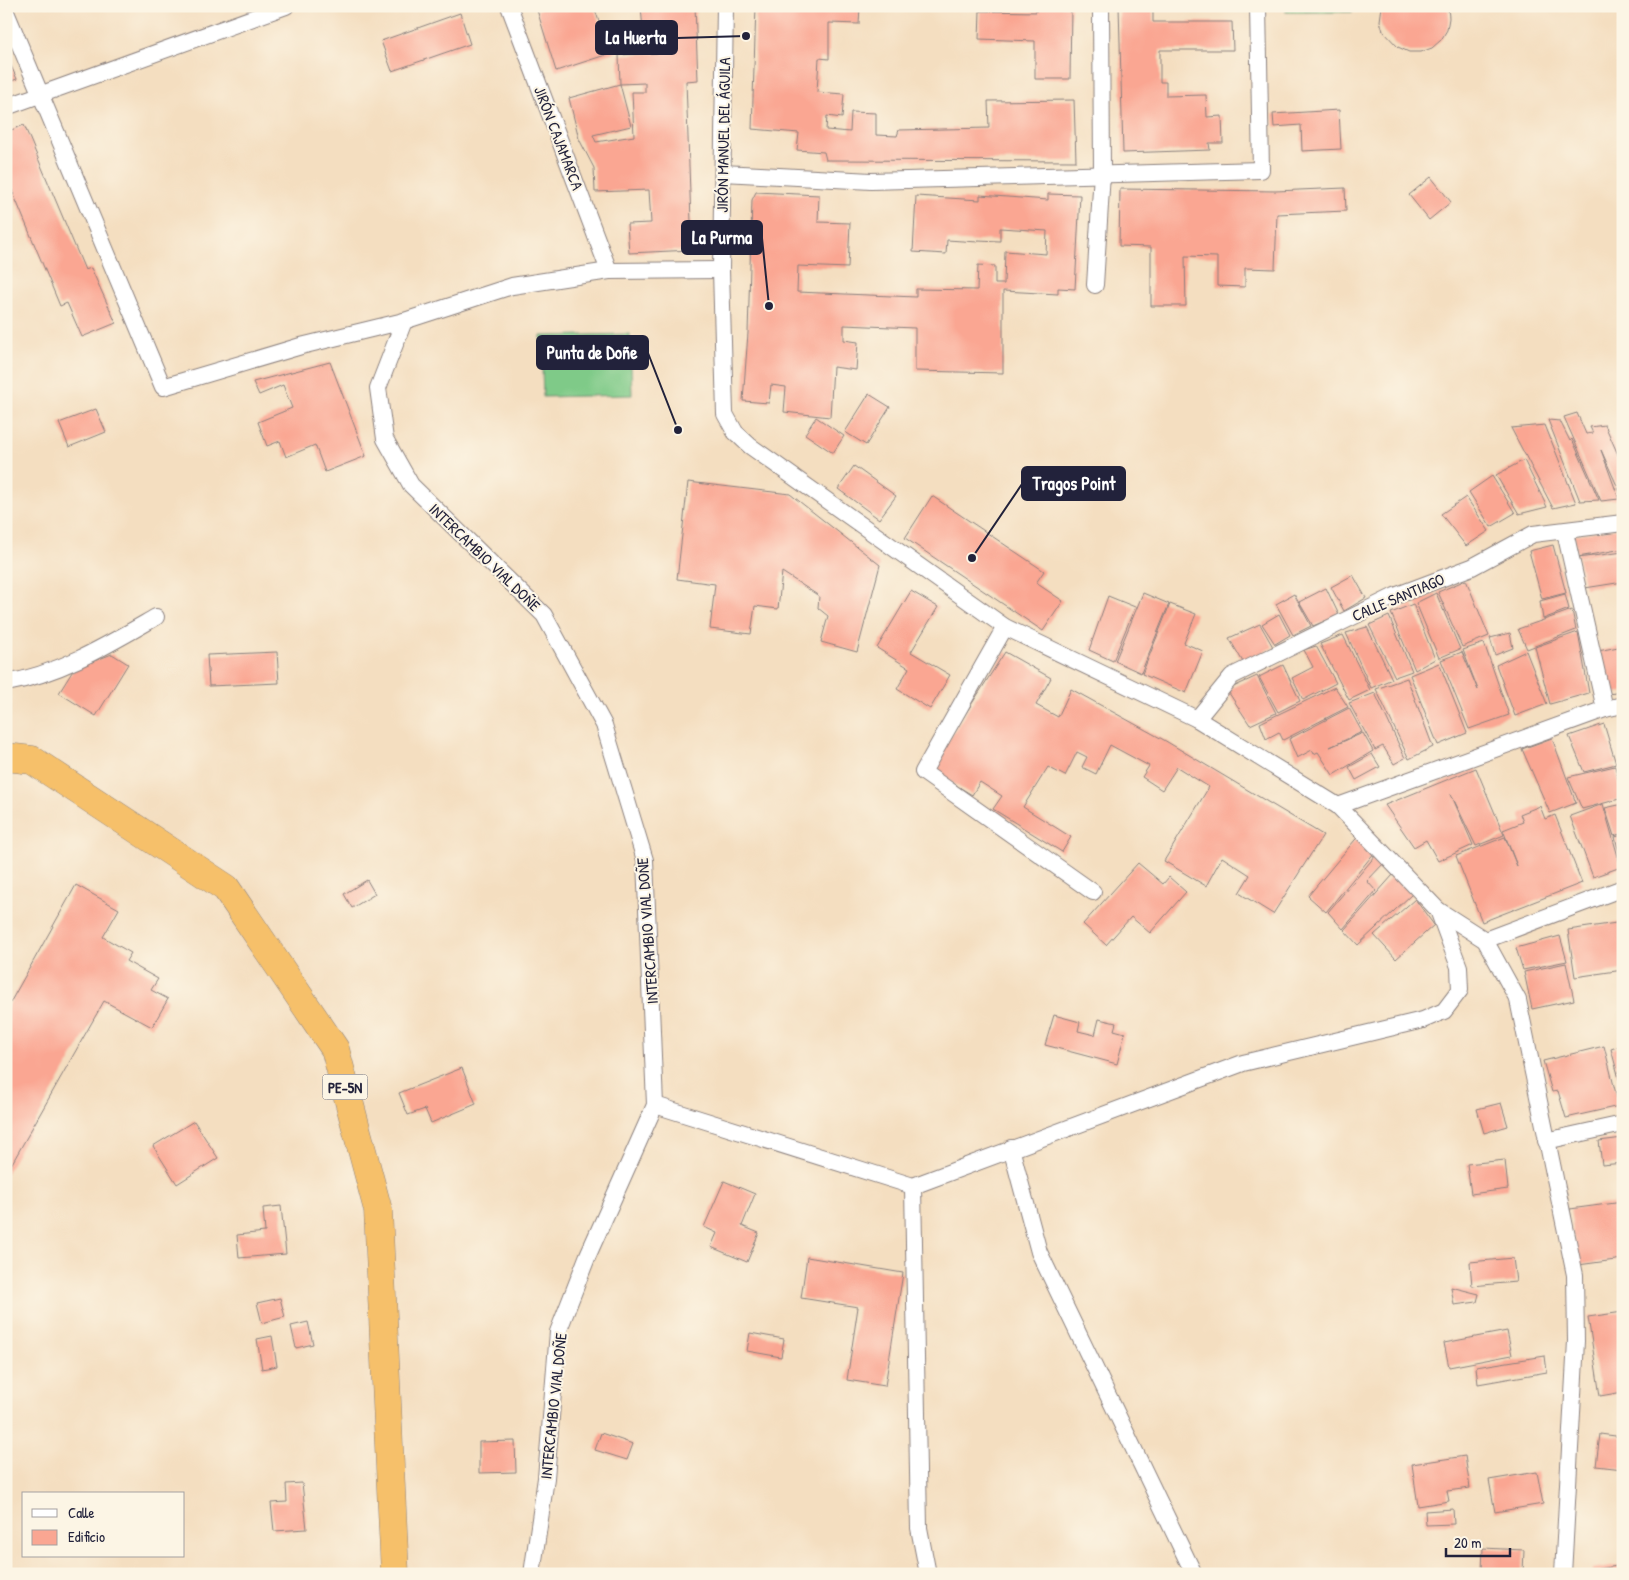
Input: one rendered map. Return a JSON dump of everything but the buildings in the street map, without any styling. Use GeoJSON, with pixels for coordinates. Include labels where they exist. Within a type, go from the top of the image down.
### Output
{"type":"FeatureCollection","features":[{"type":"Feature","properties":{"kind":"highway","name":"PE-5N"},"geometry":{"type":"LineString","coordinates":[[6,757],[32,760],[226,888],[335,1050],[378,1210],[395,1574]]}},
{"type":"Feature","properties":{"kind":"street"},"geometry":{"type":"LineString","coordinates":[[6,108],[40,93],[286,6]]}},
{"type":"Feature","properties":{"kind":"street","name":"JIRÓN CAJAMARCA"},"geometry":{"type":"LineString","coordinates":[[509,6],[608,271]]}},
{"type":"Feature","properties":{"kind":"street","name":"JIRÓN MANUEL DEL ÁGUILA"},"geometry":{"type":"LineString","coordinates":[[725,6],[721,270],[725,414],[735,432],[750,446],[1005,627]]}},
{"type":"Feature","properties":{"kind":"street"},"geometry":{"type":"LineString","coordinates":[[1096,285],[1102,174],[1101,6]]}},
{"type":"Feature","properties":{"kind":"street"},"geometry":{"type":"LineString","coordinates":[[722,173],[871,181],[1261,170],[1258,6]]}},
{"type":"Feature","properties":{"kind":"street"},"geometry":{"type":"LineString","coordinates":[[6,12],[163,387],[301,346],[404,321],[512,286],[608,271],[721,270]]}},
{"type":"Feature","properties":{"kind":"street","name":"INTERCAMBIO VIAL DOÑE"},"geometry":{"type":"LineString","coordinates":[[404,321],[378,388],[385,439],[411,485],[544,615],[604,725],[645,860],[655,1105],[588,1255],[558,1332],[546,1478],[532,1574]]}},
{"type":"Feature","properties":{"kind":"street","name":"CALLE SANTIAGO"},"geometry":{"type":"LineString","coordinates":[[1197,719],[1232,676],[1396,596],[1472,567],[1533,534],[1565,532],[1623,523]]}},
{"type":"Feature","properties":{"kind":"street"},"geometry":{"type":"LineString","coordinates":[[1565,532],[1605,708]]}},
{"type":"Feature","properties":{"kind":"street"},"geometry":{"type":"LineString","coordinates":[[6,683],[26,679],[95,652],[156,617]]}},
{"type":"Feature","properties":{"kind":"street"},"geometry":{"type":"LineString","coordinates":[[1093,892],[923,772],[1005,627],[1197,719],[1338,806],[1438,910],[1485,940],[1518,1000],[1575,1275],[1576,1341],[1563,1574]]}},
{"type":"Feature","properties":{"kind":"street"},"geometry":{"type":"LineString","coordinates":[[1338,806],[1605,708],[1623,706]]}},
{"type":"Feature","properties":{"kind":"street"},"geometry":{"type":"LineString","coordinates":[[1485,940],[1623,888]]}},
{"type":"Feature","properties":{"kind":"street"},"geometry":{"type":"LineString","coordinates":[[655,1105],[913,1186],[1243,1062],[1423,1020],[1444,1011],[1460,990],[1460,967],[1438,910]]}},
{"type":"Feature","properties":{"kind":"street"},"geometry":{"type":"LineString","coordinates":[[1546,1141],[1623,1124]]}},
{"type":"Feature","properties":{"kind":"street"},"geometry":{"type":"LineString","coordinates":[[1011,1148],[1039,1252],[1194,1574]]}},
{"type":"Feature","properties":{"kind":"street"},"geometry":{"type":"LineString","coordinates":[[913,1186],[919,1528],[928,1574]]}},
{"type":"Feature","properties":{"kind":"green space"},"geometry":{"type":"Polygon","coordinates":[[[1286,6],[1352,6],[1352,12],[1286,12],[1286,6]]]}},
{"type":"Feature","properties":{"kind":"green space"},"geometry":{"type":"Polygon","coordinates":[[[630,334],[632,395],[543,397],[541,336],[630,334]]]}},
{"type":"Feature","properties":{"kind":"place","name":"La Huerta"},"geometry":{"type":"Point","coordinates":[746,36]}},
{"type":"Feature","properties":{"kind":"place","name":"La Purma"},"geometry":{"type":"Point","coordinates":[769,306]}},
{"type":"Feature","properties":{"kind":"place","name":"Punta de Doñe"},"geometry":{"type":"Point","coordinates":[678,430]}},
{"type":"Feature","properties":{"kind":"place","name":"Tragos Point"},"geometry":{"type":"Point","coordinates":[972,558]}}]}
